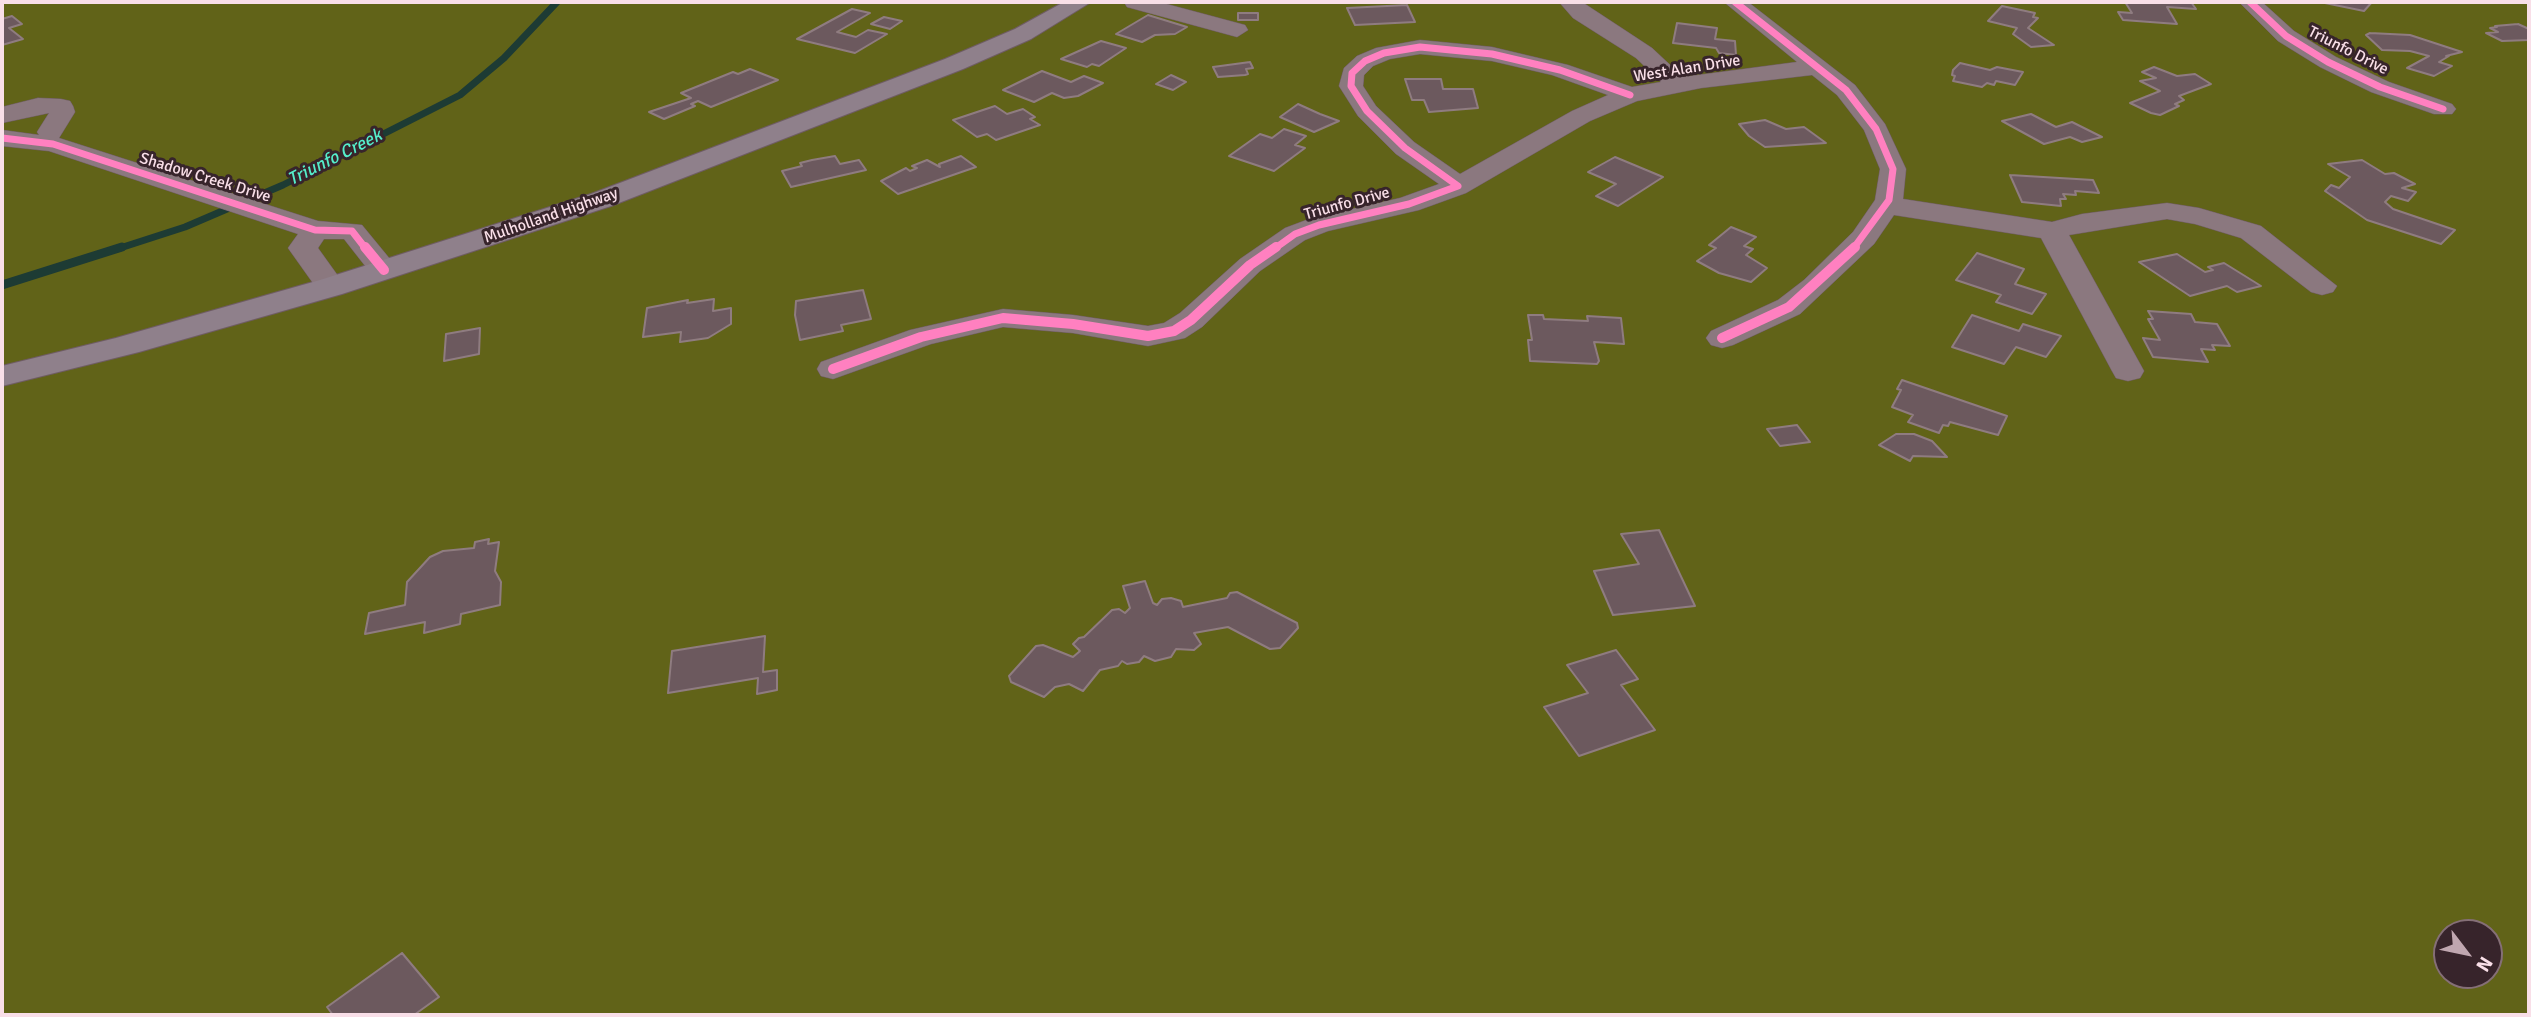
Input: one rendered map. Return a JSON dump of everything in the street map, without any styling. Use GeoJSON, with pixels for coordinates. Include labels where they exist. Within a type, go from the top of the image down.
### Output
{"type":"FeatureCollection","features":[{"type":"Feature","properties":{"kind":"main road","name":"Mulholland Highway"},"geometry":{"type":"LineString","coordinates":[[2,376],[127,345],[331,287],[601,200],[850,106],[1023,34],[1080,2]]}},
{"type":"Feature","properties":{"kind":"street"},"geometry":{"type":"LineString","coordinates":[[1135,2],[1237,30]]}},
{"type":"Feature","properties":{"kind":"street"},"geometry":{"type":"LineString","coordinates":[[1570,2],[1581,13],[1644,53],[1673,80],[1674,85]]}},
{"type":"Feature","properties":{"kind":"street"},"geometry":{"type":"LineString","coordinates":[[1722,338],[1789,307],[1815,286],[1864,237],[1886,205],[1893,169],[1876,129],[1846,90],[1735,2]]}},
{"type":"Feature","properties":{"kind":"street","name":"Triunfo Drive"},"geometry":{"type":"LineString","coordinates":[[2250,2],[2286,36],[2328,62],[2380,87],[2443,109]]}},
{"type":"Feature","properties":{"kind":"street"},"geometry":{"type":"LineString","coordinates":[[1458,186],[1405,148],[1367,111],[1351,86],[1352,74],[1365,61],[1384,53],[1420,47],[1449,47],[1560,70],[1630,95]]}},
{"type":"Feature","properties":{"kind":"street","name":"West Alan Drive"},"geometry":{"type":"LineString","coordinates":[[1458,186],[1589,111],[1630,95],[1674,85],[1818,67]]}},
{"type":"Feature","properties":{"kind":"street","name":"Shadow Creek Drive"},"geometry":{"type":"LineString","coordinates":[[2,115],[120,168],[310,228],[352,231],[384,270]]}},
{"type":"Feature","properties":{"kind":"street","name":"Shadow Creek Drive"},"geometry":{"type":"LineString","coordinates":[[2,138],[51,138]]}},
{"type":"Feature","properties":{"kind":"street","name":"Triunfo Drive"},"geometry":{"type":"LineString","coordinates":[[833,369],[921,337],[1003,318],[1073,324],[1148,336],[1174,331],[1191,320],[1250,265],[1295,234],[1319,225],[1409,204],[1458,186]]}},
{"type":"Feature","properties":{"kind":"street"},"geometry":{"type":"LineString","coordinates":[[1886,205],[2052,231],[2082,223],[2167,211],[2199,216],[2251,232],[2322,286]]}},
{"type":"Feature","properties":{"kind":"street"},"geometry":{"type":"LineString","coordinates":[[310,228],[303,248],[331,287]]}},
{"type":"Feature","properties":{"kind":"street"},"geometry":{"type":"LineString","coordinates":[[2052,231],[2128,371]]}},
{"type":"Feature","properties":{"kind":"shaded area"},"geometry":{"type":"Polygon","coordinates":[[[2,2],[2529,2],[2529,1015],[2,1015],[2,2]]]}},
{"type":"Feature","properties":{"kind":"building"},"geometry":{"type":"Polygon","coordinates":[[[2125,2],[2191,2],[2196,9],[2167,7],[2177,24],[2123,20],[2118,12],[2132,13],[2125,2]]]}},
{"type":"Feature","properties":{"kind":"building"},"geometry":{"type":"Polygon","coordinates":[[[2320,2],[2372,2],[2364,11],[2320,2]]]}},
{"type":"Feature","properties":{"kind":"building"},"geometry":{"type":"Polygon","coordinates":[[[1407,5],[1415,22],[1355,25],[1347,8],[1407,5]]]}},
{"type":"Feature","properties":{"kind":"building"},"geometry":{"type":"Polygon","coordinates":[[[2002,6],[2035,13],[2033,17],[2038,18],[2028,28],[2054,45],[2031,47],[2013,34],[2017,28],[1988,21],[2002,6]]]}},
{"type":"Feature","properties":{"kind":"building"},"geometry":{"type":"Polygon","coordinates":[[[852,9],[870,13],[837,32],[856,37],[868,30],[887,34],[855,53],[797,39],[852,9]]]}},
{"type":"Feature","properties":{"kind":"building"},"geometry":{"type":"Polygon","coordinates":[[[1238,13],[1258,13],[1258,20],[1238,20],[1238,13]]]}},
{"type":"Feature","properties":{"kind":"building"},"geometry":{"type":"Polygon","coordinates":[[[1148,15],[1187,27],[1175,34],[1155,35],[1142,42],[1116,34],[1148,15]]]}},
{"type":"Feature","properties":{"kind":"building"},"geometry":{"type":"Polygon","coordinates":[[[12,16],[22,24],[9,28],[23,39],[2,45],[2,19],[12,16]]]}},
{"type":"Feature","properties":{"kind":"building"},"geometry":{"type":"Polygon","coordinates":[[[884,17],[902,21],[890,29],[871,24],[884,17]]]}},
{"type":"Feature","properties":{"kind":"building"},"geometry":{"type":"Polygon","coordinates":[[[1677,23],[1717,28],[1715,39],[1735,41],[1736,55],[1719,53],[1716,48],[1673,43],[1677,23]]]}},
{"type":"Feature","properties":{"kind":"building"},"geometry":{"type":"Polygon","coordinates":[[[2518,24],[2529,29],[2529,40],[2502,41],[2486,33],[2498,32],[2490,28],[2497,27],[2495,26],[2518,24]]]}},
{"type":"Feature","properties":{"kind":"building"},"geometry":{"type":"Polygon","coordinates":[[[2366,35],[2410,35],[2462,52],[2446,56],[2449,56],[2439,62],[2452,66],[2434,76],[2407,68],[2429,56],[2410,51],[2382,50],[2366,35]]]}},
{"type":"Feature","properties":{"kind":"building"},"geometry":{"type":"Polygon","coordinates":[[[1101,41],[1126,48],[1099,66],[1092,64],[1087,67],[1061,59],[1101,41]]]}},
{"type":"Feature","properties":{"kind":"building"},"geometry":{"type":"Polygon","coordinates":[[[1250,62],[1253,68],[1246,69],[1248,74],[1245,75],[1218,77],[1213,67],[1250,62]]]}},
{"type":"Feature","properties":{"kind":"building"},"geometry":{"type":"Polygon","coordinates":[[[1960,63],[1990,70],[1997,67],[2023,72],[2015,85],[1996,81],[1994,85],[1987,83],[1982,87],[1953,81],[1953,70],[1960,63]]]}},
{"type":"Feature","properties":{"kind":"building"},"geometry":{"type":"Polygon","coordinates":[[[2154,67],[2177,76],[2195,74],[2211,84],[2179,96],[2184,100],[2175,104],[2179,106],[2160,115],[2151,113],[2130,103],[2160,91],[2140,81],[2156,78],[2142,72],[2154,67]]]}},
{"type":"Feature","properties":{"kind":"building"},"geometry":{"type":"Polygon","coordinates":[[[750,69],[778,80],[711,107],[698,101],[691,104],[695,106],[664,119],[649,112],[691,98],[681,93],[733,72],[738,74],[750,69]]]}},
{"type":"Feature","properties":{"kind":"building"},"geometry":{"type":"Polygon","coordinates":[[[1042,71],[1071,82],[1084,76],[1103,83],[1078,96],[1064,98],[1052,93],[1034,102],[1003,90],[1042,71]]]}},
{"type":"Feature","properties":{"kind":"building"},"geometry":{"type":"Polygon","coordinates":[[[1171,75],[1186,82],[1173,90],[1156,84],[1171,75]]]}},
{"type":"Feature","properties":{"kind":"building"},"geometry":{"type":"Polygon","coordinates":[[[1405,79],[1441,79],[1443,89],[1473,89],[1478,108],[1429,112],[1424,100],[1412,100],[1405,79]]]}},
{"type":"Feature","properties":{"kind":"building"},"geometry":{"type":"Polygon","coordinates":[[[1298,104],[1339,121],[1314,132],[1280,117],[1298,104]]]}},
{"type":"Feature","properties":{"kind":"building"},"geometry":{"type":"Polygon","coordinates":[[[995,106],[1007,114],[1023,109],[1035,117],[1030,119],[1040,125],[996,140],[987,134],[977,137],[953,120],[995,106]]]}},
{"type":"Feature","properties":{"kind":"building"},"geometry":{"type":"Polygon","coordinates":[[[2031,114],[2056,127],[2072,122],[2102,137],[2082,142],[2070,137],[2044,144],[2002,121],[2031,114]]]}},
{"type":"Feature","properties":{"kind":"building"},"geometry":{"type":"Polygon","coordinates":[[[1765,120],[1786,129],[1804,127],[1826,143],[1765,147],[1749,136],[1739,124],[1765,120]]]}},
{"type":"Feature","properties":{"kind":"building"},"geometry":{"type":"Polygon","coordinates":[[[1284,129],[1306,136],[1295,145],[1305,148],[1274,171],[1229,156],[1260,134],[1272,138],[1284,129]]]}},
{"type":"Feature","properties":{"kind":"building"},"geometry":{"type":"Polygon","coordinates":[[[835,156],[840,164],[859,160],[866,170],[791,187],[782,171],[802,166],[800,163],[835,156]]]}},
{"type":"Feature","properties":{"kind":"building"},"geometry":{"type":"Polygon","coordinates":[[[961,156],[976,167],[898,194],[881,181],[906,168],[910,171],[917,168],[912,166],[927,160],[940,167],[939,164],[961,156]]]}},
{"type":"Feature","properties":{"kind":"building"},"geometry":{"type":"Polygon","coordinates":[[[1615,157],[1663,177],[1618,206],[1596,196],[1616,184],[1588,172],[1615,157]]]}},
{"type":"Feature","properties":{"kind":"building"},"geometry":{"type":"Polygon","coordinates":[[[2362,160],[2385,174],[2394,173],[2415,184],[2402,188],[2416,192],[2408,201],[2391,196],[2385,202],[2393,209],[2455,230],[2441,244],[2367,220],[2325,191],[2331,185],[2339,188],[2350,177],[2328,164],[2362,160]]]}},
{"type":"Feature","properties":{"kind":"building"},"geometry":{"type":"Polygon","coordinates":[[[2010,175],[2093,180],[2099,193],[2075,191],[2076,195],[2063,194],[2066,199],[2060,199],[2061,206],[2022,202],[2010,175]]]}},
{"type":"Feature","properties":{"kind":"building"},"geometry":{"type":"Polygon","coordinates":[[[1731,227],[1756,237],[1744,246],[1753,249],[1746,255],[1767,268],[1751,282],[1719,273],[1697,261],[1716,248],[1709,245],[1731,227]]]}},
{"type":"Feature","properties":{"kind":"building"},"geometry":{"type":"Polygon","coordinates":[[[1977,253],[2024,269],[2015,284],[2046,294],[2032,314],[1996,302],[2001,295],[1956,280],[1977,253]]]}},
{"type":"Feature","properties":{"kind":"building"},"geometry":{"type":"Polygon","coordinates":[[[2177,254],[2205,272],[2213,270],[2208,267],[2224,263],[2261,286],[2237,292],[2227,286],[2190,296],[2139,262],[2177,254]]]}},
{"type":"Feature","properties":{"kind":"building"},"geometry":{"type":"Polygon","coordinates":[[[863,290],[871,319],[841,325],[843,331],[800,340],[795,315],[796,301],[863,290]]]}},
{"type":"Feature","properties":{"kind":"building"},"geometry":{"type":"Polygon","coordinates":[[[714,299],[713,311],[731,308],[731,324],[708,338],[680,342],[681,332],[643,337],[647,308],[688,300],[687,303],[714,299]]]}},
{"type":"Feature","properties":{"kind":"building"},"geometry":{"type":"Polygon","coordinates":[[[2148,311],[2191,314],[2195,322],[2217,324],[2230,346],[2212,345],[2215,350],[2201,349],[2208,362],[2153,357],[2143,338],[2160,340],[2148,319],[2153,319],[2148,311]]]}},
{"type":"Feature","properties":{"kind":"building"},"geometry":{"type":"Polygon","coordinates":[[[1528,315],[1543,315],[1544,319],[1588,321],[1587,316],[1621,318],[1624,344],[1594,342],[1599,361],[1597,364],[1530,361],[1528,340],[1532,340],[1528,315]]]}},
{"type":"Feature","properties":{"kind":"building"},"geometry":{"type":"Polygon","coordinates":[[[1972,315],[2019,331],[2023,324],[2061,336],[2046,357],[2016,347],[2004,364],[1952,347],[1972,315]]]}},
{"type":"Feature","properties":{"kind":"building"},"geometry":{"type":"Polygon","coordinates":[[[480,328],[479,354],[444,361],[446,334],[480,328]]]}},
{"type":"Feature","properties":{"kind":"building"},"geometry":{"type":"Polygon","coordinates":[[[1902,380],[2007,416],[1998,435],[1950,422],[1948,426],[1943,425],[1939,433],[1908,422],[1913,415],[1892,407],[1901,390],[1897,389],[1902,380]]]}},
{"type":"Feature","properties":{"kind":"building"},"geometry":{"type":"Polygon","coordinates":[[[1797,425],[1810,442],[1780,446],[1767,429],[1797,425]]]}},
{"type":"Feature","properties":{"kind":"building"},"geometry":{"type":"Polygon","coordinates":[[[1896,434],[1914,434],[1932,441],[1947,457],[1913,456],[1910,461],[1879,445],[1896,434]]]}},
{"type":"Feature","properties":{"kind":"building"},"geometry":{"type":"Polygon","coordinates":[[[1659,530],[1695,606],[1613,615],[1594,571],[1639,564],[1621,534],[1659,530]]]}},
{"type":"Feature","properties":{"kind":"building"},"geometry":{"type":"Polygon","coordinates":[[[489,539],[488,544],[499,542],[495,571],[501,582],[500,605],[461,614],[460,624],[424,633],[425,622],[365,634],[369,613],[405,605],[407,582],[430,557],[443,551],[474,548],[475,542],[489,539]]]}},
{"type":"Feature","properties":{"kind":"building"},"geometry":{"type":"Polygon","coordinates":[[[1145,581],[1153,603],[1157,605],[1162,599],[1171,598],[1181,601],[1183,607],[1227,598],[1230,593],[1237,592],[1297,623],[1298,628],[1280,648],[1270,649],[1228,627],[1194,633],[1201,644],[1194,650],[1176,649],[1171,657],[1155,661],[1144,656],[1139,662],[1127,664],[1122,661],[1118,666],[1100,670],[1083,691],[1069,684],[1055,687],[1044,697],[1011,682],[1009,676],[1036,646],[1043,645],[1073,657],[1080,651],[1073,644],[1079,638],[1084,637],[1112,610],[1119,609],[1125,613],[1130,608],[1123,586],[1145,581]]]}},
{"type":"Feature","properties":{"kind":"building"},"geometry":{"type":"Polygon","coordinates":[[[765,636],[763,672],[777,670],[777,690],[757,694],[758,678],[668,693],[672,651],[765,636]]]}},
{"type":"Feature","properties":{"kind":"building"},"geometry":{"type":"Polygon","coordinates":[[[1616,650],[1638,679],[1621,685],[1655,730],[1579,756],[1544,707],[1588,693],[1567,665],[1616,650]]]}},
{"type":"Feature","properties":{"kind":"building"},"geometry":{"type":"Polygon","coordinates":[[[402,953],[439,997],[414,1015],[333,1015],[327,1007],[402,953]]]}},
{"type":"Feature","properties":{"kind":"waterway","name":"Triunfo Creek"},"geometry":{"type":"LineString","coordinates":[[117,249],[185,227],[283,185],[460,95],[504,58],[557,2]]}},
{"type":"Feature","properties":{"kind":"waterway","name":"Triunfo Creek"},"geometry":{"type":"LineString","coordinates":[[2,285],[122,247]]}},
{"type":"Feature","properties":{"kind":"cycle path"},"geometry":{"type":"LineString","coordinates":[[1722,338],[1789,307],[1815,286],[1864,238],[1889,200],[1893,169],[1876,129],[1846,90],[1735,2]]}},
{"type":"Feature","properties":{"kind":"cycle path"},"geometry":{"type":"LineString","coordinates":[[2250,2],[2286,36],[2328,62],[2380,87],[2443,109]]}},
{"type":"Feature","properties":{"kind":"cycle path"},"geometry":{"type":"LineString","coordinates":[[833,369],[921,337],[1003,318],[1073,324],[1148,336],[1174,331],[1191,320],[1250,265],[1295,234],[1319,225],[1409,204],[1458,186],[1405,148],[1367,111],[1351,86],[1352,73],[1365,61],[1384,53],[1420,47],[1492,54],[1560,70],[1630,95]]}},
{"type":"Feature","properties":{"kind":"cycle path"},"geometry":{"type":"LineString","coordinates":[[2,138],[53,144],[315,230],[352,231],[384,270]]}}]}
